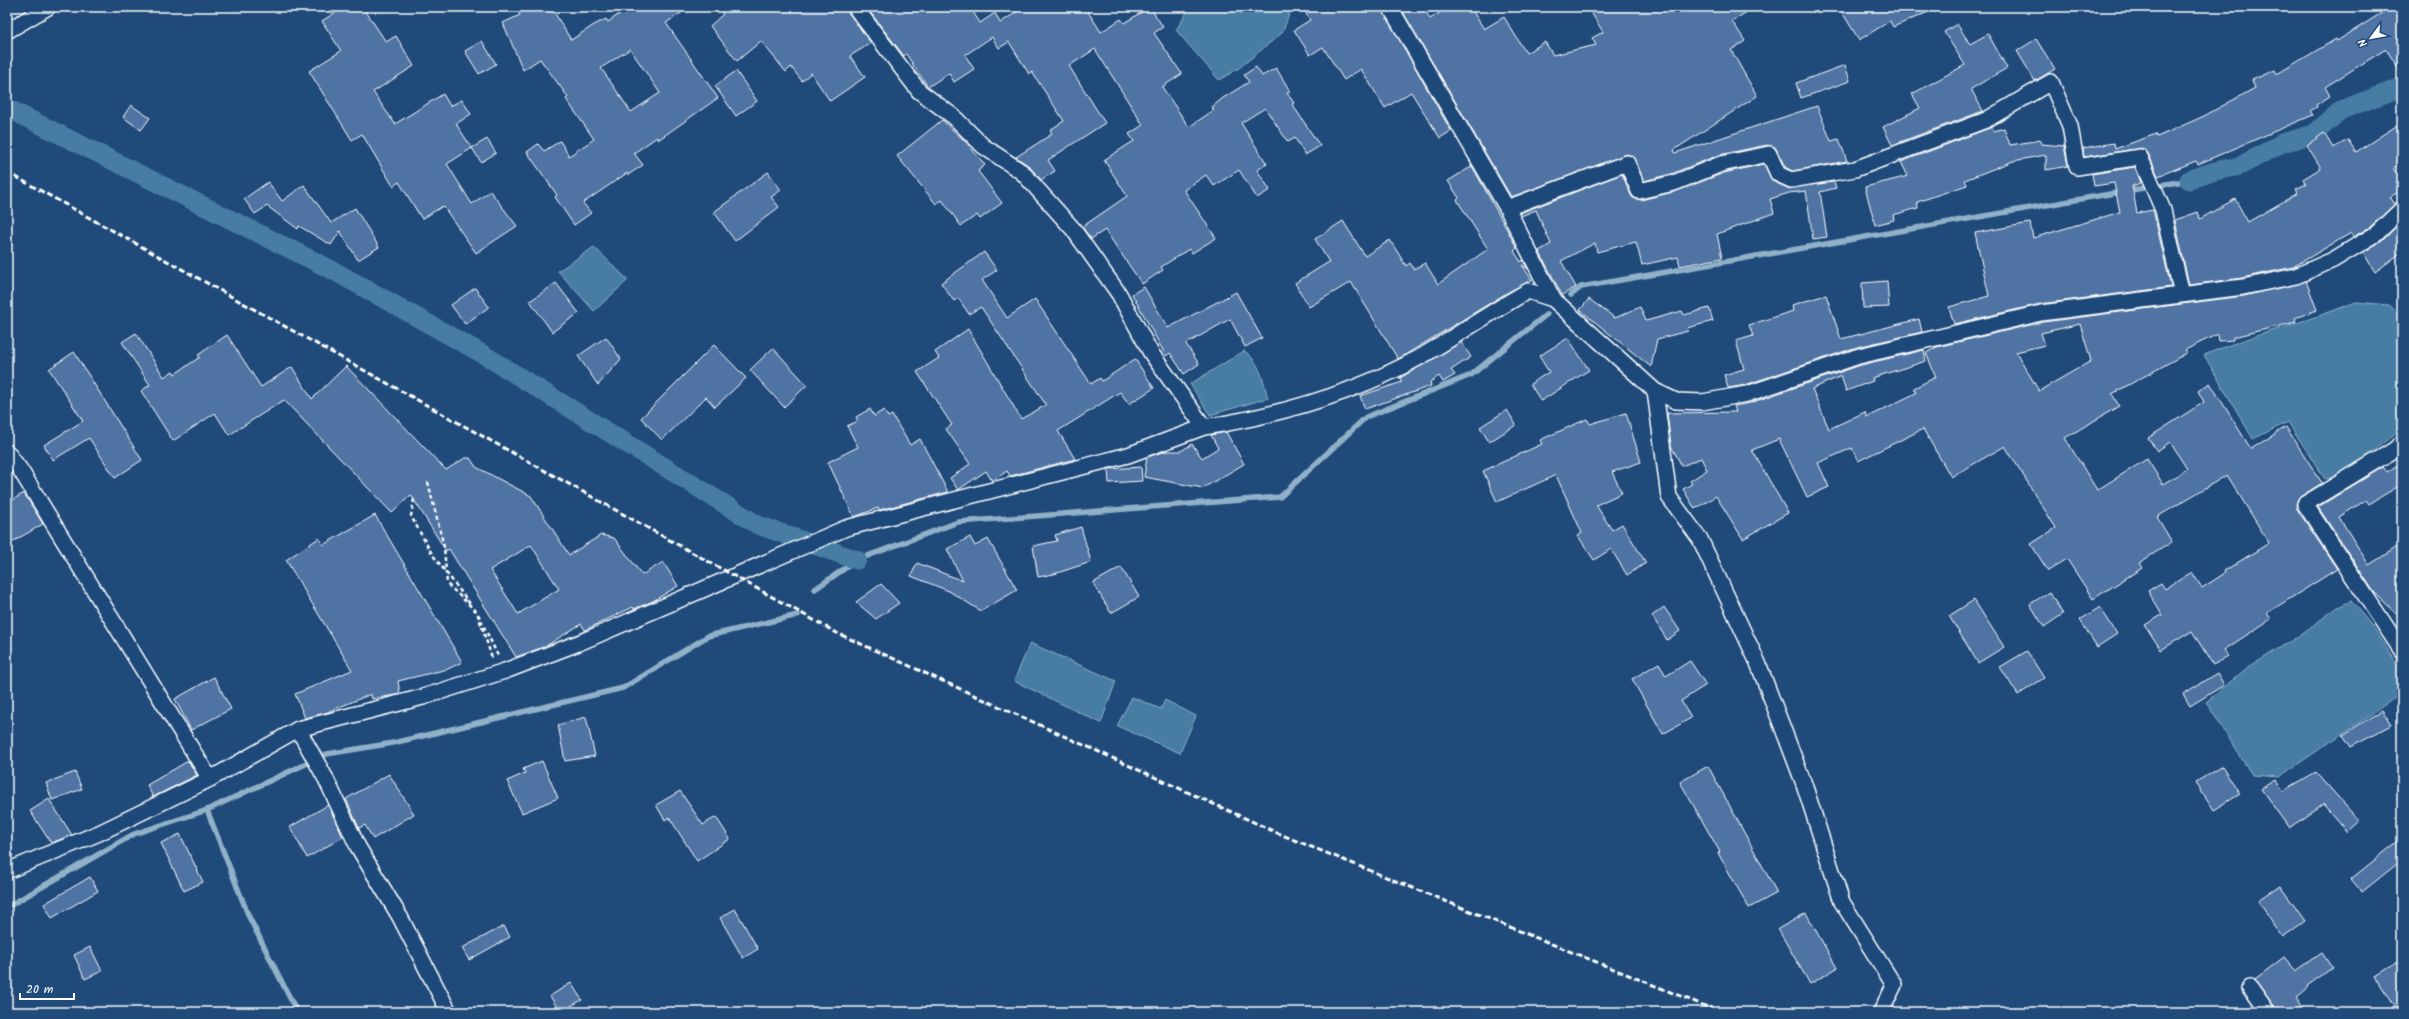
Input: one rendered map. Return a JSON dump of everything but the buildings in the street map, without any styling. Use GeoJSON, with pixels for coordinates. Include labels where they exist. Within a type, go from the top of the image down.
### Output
{"type":"FeatureCollection","features":[{"type":"Feature","properties":{"kind":"street"},"geometry":{"type":"LineString","coordinates":[[7,31],[48,7]]}},
{"type":"Feature","properties":{"kind":"street"},"geometry":{"type":"LineString","coordinates":[[855,7],[919,91],[954,117],[983,146],[1022,172],[1073,229],[1119,294],[1151,353],[1204,426]]}},
{"type":"Feature","properties":{"kind":"street"},"geometry":{"type":"LineString","coordinates":[[1390,7],[1507,208],[1553,299],[1655,391],[1676,401],[1702,402],[1747,394],[1859,356],[2040,313],[2243,287],[2296,276],[2333,260],[2376,234],[2401,213]]}},
{"type":"Feature","properties":{"kind":"street"},"geometry":{"type":"LineString","coordinates":[[1507,208],[1627,163],[1639,191],[1674,183],[1722,164],[1769,154],[1778,174],[1790,180],[1855,169],[1986,120],[2052,82],[2070,126],[2078,166],[2140,157],[2163,210],[2182,295]]}},
{"type":"Feature","properties":{"kind":"street"},"geometry":{"type":"LineString","coordinates":[[7,871],[99,833],[210,779],[298,729],[422,697],[501,673],[581,642],[846,528],[1128,455],[1204,426],[1255,418],[1334,396],[1368,382],[1422,356],[1528,290],[1553,299]]}},
{"type":"Feature","properties":{"kind":"street"},"geometry":{"type":"LineString","coordinates":[[1655,391],[1669,497],[1700,539],[1758,663],[1804,784],[1842,902],[1894,985],[1881,1012]]}},
{"type":"Feature","properties":{"kind":"street"},"geometry":{"type":"LineString","coordinates":[[2402,443],[2394,450],[2306,504],[2402,652]]}},
{"type":"Feature","properties":{"kind":"street"},"geometry":{"type":"LineString","coordinates":[[7,452],[21,471],[210,779]]}},
{"type":"Feature","properties":{"kind":"street"},"geometry":{"type":"LineString","coordinates":[[298,729],[326,779],[358,847],[400,918],[449,1012]]}},
{"type":"Feature","properties":{"kind":"street"},"geometry":{"type":"LineString","coordinates":[[2250,988],[2267,1012]]}},
{"type":"Feature","properties":{"kind":"path"},"geometry":{"type":"LineString","coordinates":[[428,482],[444,547],[447,584],[476,612],[501,673]]}},
{"type":"Feature","properties":{"kind":"path"},"geometry":{"type":"LineString","coordinates":[[414,499],[411,516],[432,554],[476,612],[501,673]]}},
{"type":"Feature","properties":{"kind":"water"},"geometry":{"type":"Polygon","coordinates":[[[1190,7],[1292,7],[1282,33],[1239,68],[1219,80],[1176,30],[1190,7]]]}},
{"type":"Feature","properties":{"kind":"water"},"geometry":{"type":"Polygon","coordinates":[[[594,247],[628,280],[594,311],[558,271],[594,247]]]}},
{"type":"Feature","properties":{"kind":"water"},"geometry":{"type":"Polygon","coordinates":[[[2356,302],[2389,305],[2402,316],[2402,428],[2353,466],[2333,477],[2325,479],[2288,422],[2253,439],[2204,355],[2356,302]]]}},
{"type":"Feature","properties":{"kind":"water"},"geometry":{"type":"Polygon","coordinates":[[[1244,351],[1254,360],[1260,372],[1268,398],[1210,415],[1190,384],[1244,351]]]}},
{"type":"Feature","properties":{"kind":"water"},"geometry":{"type":"Polygon","coordinates":[[[2351,601],[2376,631],[2402,672],[2402,693],[2279,777],[2252,775],[2206,702],[2246,669],[2297,637],[2338,607],[2351,601]]]}},
{"type":"Feature","properties":{"kind":"water"},"geometry":{"type":"Polygon","coordinates":[[[1030,643],[1116,681],[1101,723],[1014,681],[1030,643]]]}},
{"type":"Feature","properties":{"kind":"water"},"geometry":{"type":"Polygon","coordinates":[[[1132,697],[1161,709],[1165,700],[1196,716],[1180,753],[1117,726],[1132,697]]]}},
{"type":"Feature","properties":{"kind":"waterway"},"geometry":{"type":"LineString","coordinates":[[2189,180],[2215,171],[2240,166],[2282,143],[2314,134],[2341,110],[2402,87]]}},
{"type":"Feature","properties":{"kind":"waterway"},"geometry":{"type":"LineString","coordinates":[[7,108],[332,270],[481,353],[758,525],[857,560]]}},
{"type":"Feature","properties":{"kind":"waterway"},"geometry":{"type":"LineString","coordinates":[[1571,295],[1581,287],[2189,180]]}},
{"type":"Feature","properties":{"kind":"waterway"},"geometry":{"type":"LineString","coordinates":[[815,589],[857,560],[958,522],[1280,497],[1366,417],[1471,375],[1547,314]]}},
{"type":"Feature","properties":{"kind":"waterway"},"geometry":{"type":"LineString","coordinates":[[207,810],[327,754],[393,743],[623,688],[708,636],[798,615]]}},
{"type":"Feature","properties":{"kind":"waterway"},"geometry":{"type":"LineString","coordinates":[[7,907],[134,834],[207,810],[249,917],[297,1012]]}},
{"type":"Feature","properties":{"kind":"railway"},"geometry":{"type":"LineString","coordinates":[[7,172],[837,633],[1282,835],[1720,1012]]}}]}
